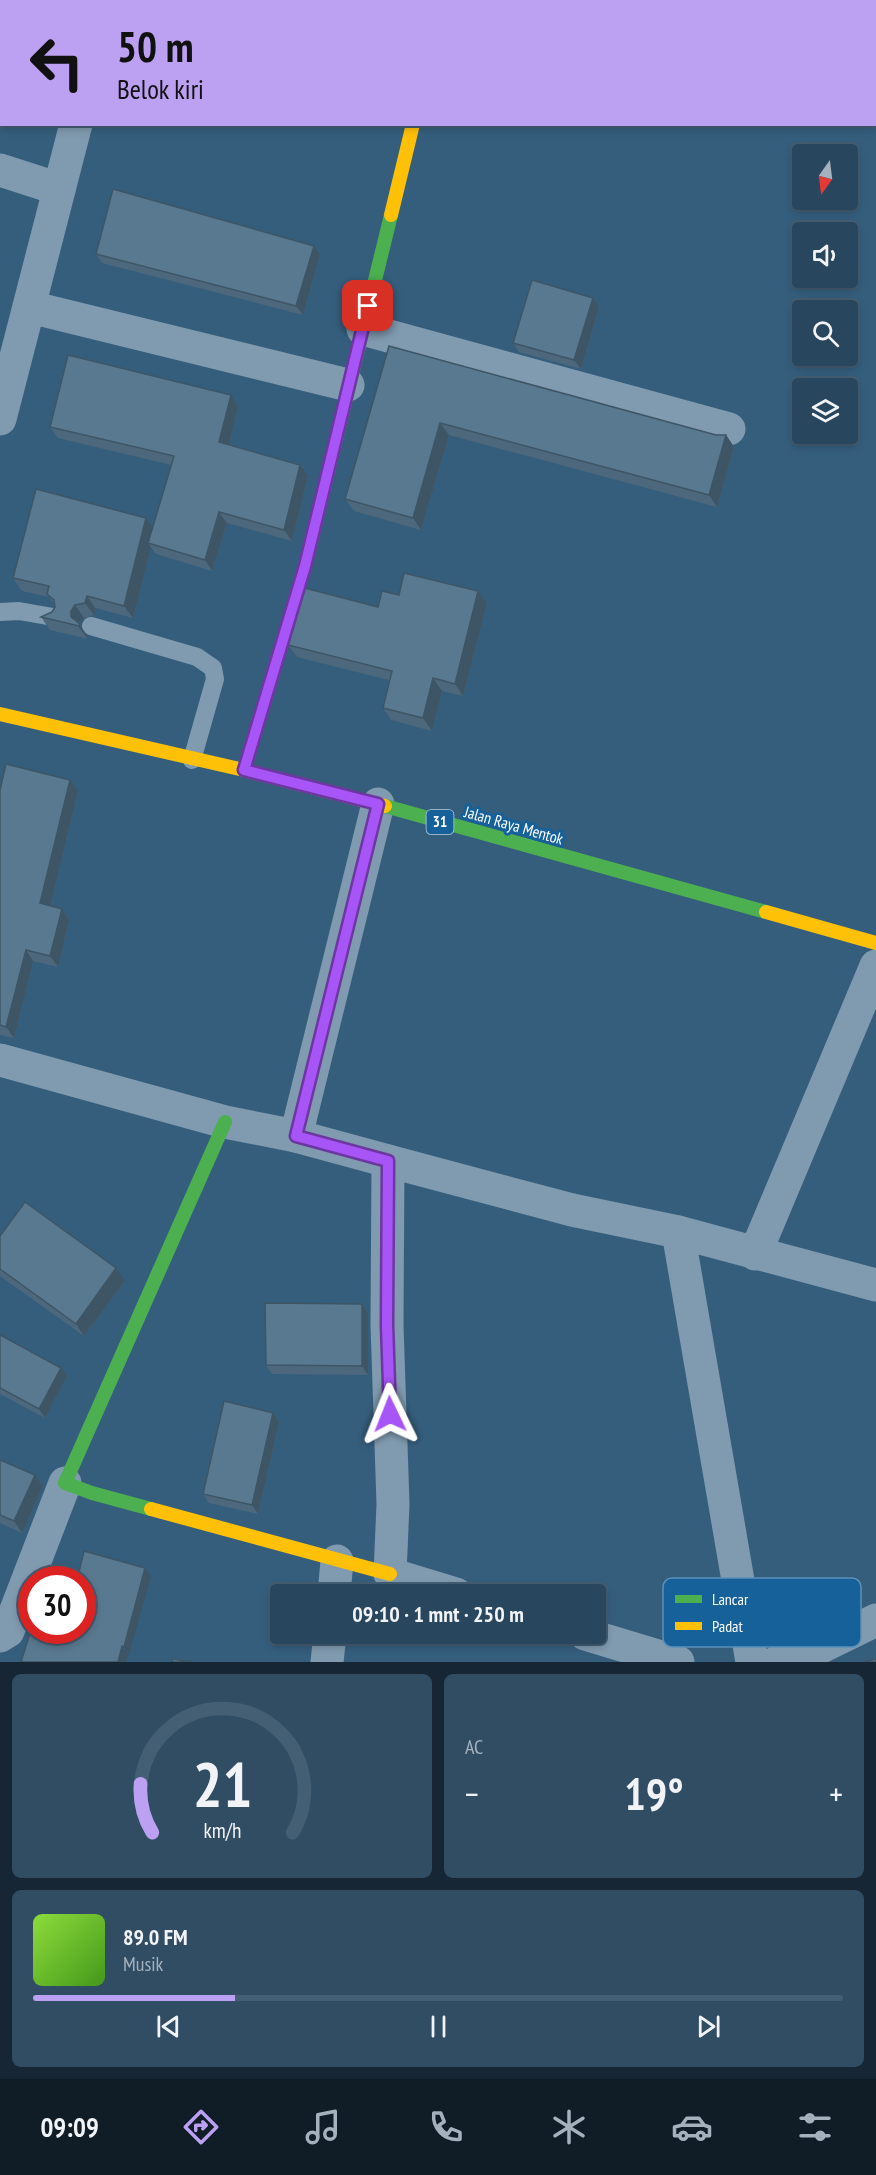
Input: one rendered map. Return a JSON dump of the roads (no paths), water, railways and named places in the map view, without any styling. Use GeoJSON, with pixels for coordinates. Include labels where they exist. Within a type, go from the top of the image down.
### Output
{"type":"FeatureCollection","features":[{"type":"Feature","properties":{"kind":"main road"},"geometry":{"type":"LineString","coordinates":[[244,770],[305,566],[413,126]]}},
{"type":"Feature","properties":{"kind":"main road","name":"Jalan Raya Mentok"},"geometry":{"type":"LineString","coordinates":[[0,714],[192,760],[244,770],[378,804],[876,943]]}},
{"type":"Feature","properties":{"kind":"main road"},"geometry":{"type":"LineString","coordinates":[[225,1122],[66,1483],[337,1561],[390,1574]]}},
{"type":"Feature","properties":{"kind":"street"},"geometry":{"type":"LineString","coordinates":[[0,419],[75,126]]}},
{"type":"Feature","properties":{"kind":"street"},"geometry":{"type":"LineString","coordinates":[[0,170],[59,189]]}},
{"type":"Feature","properties":{"kind":"street"},"geometry":{"type":"LineString","coordinates":[[30,307],[348,385]]}},
{"type":"Feature","properties":{"kind":"street"},"geometry":{"type":"LineString","coordinates":[[363,329],[729,429]]}},
{"type":"Feature","properties":{"kind":"street"},"geometry":{"type":"LineString","coordinates":[[296,1136],[378,804]]}},
{"type":"Feature","properties":{"kind":"street"},"geometry":{"type":"LineString","coordinates":[[755,1254],[876,966]]}},
{"type":"Feature","properties":{"kind":"street"},"geometry":{"type":"LineString","coordinates":[[0,1060],[225,1122],[296,1136],[572,1210],[678,1232],[876,1285]]}},
{"type":"Feature","properties":{"kind":"street"},"geometry":{"type":"LineString","coordinates":[[388,1161],[387,1325],[393,1504],[390,1574],[423,1584]]}},
{"type":"Feature","properties":{"kind":"street"},"geometry":{"type":"LineString","coordinates":[[678,1232],[738,1578]]}},
{"type":"Feature","properties":{"kind":"street"},"geometry":{"type":"LineString","coordinates":[[0,1636],[8,1631],[66,1483]]}},
{"type":"Feature","properties":{"kind":"street"},"geometry":{"type":"LineString","coordinates":[[335,1584],[337,1561]]}},
{"type":"Feature","properties":{"kind":"street"},"geometry":{"type":"LineString","coordinates":[[861,1628],[876,1620]]}},
{"type":"Feature","properties":{"kind":"street"},"geometry":{"type":"LineString","coordinates":[[606,1640],[678,1662]]}},
{"type":"Feature","properties":{"kind":"street"},"geometry":{"type":"LineString","coordinates":[[327,1662],[329,1644]]}},
{"type":"Feature","properties":{"kind":"street"},"geometry":{"type":"LineString","coordinates":[[749,1647],[752,1662]]}},
{"type":"Feature","properties":{"kind":"street"},"geometry":{"type":"LineString","coordinates":[[777,1662],[822,1647]]}},
{"type":"Feature","properties":{"kind":"lane"},"geometry":{"type":"LineString","coordinates":[[0,612],[19,611],[53,617]]}},
{"type":"Feature","properties":{"kind":"lane"},"geometry":{"type":"LineString","coordinates":[[91,626],[197,657],[213,668],[215,679],[192,760]]}}]}
